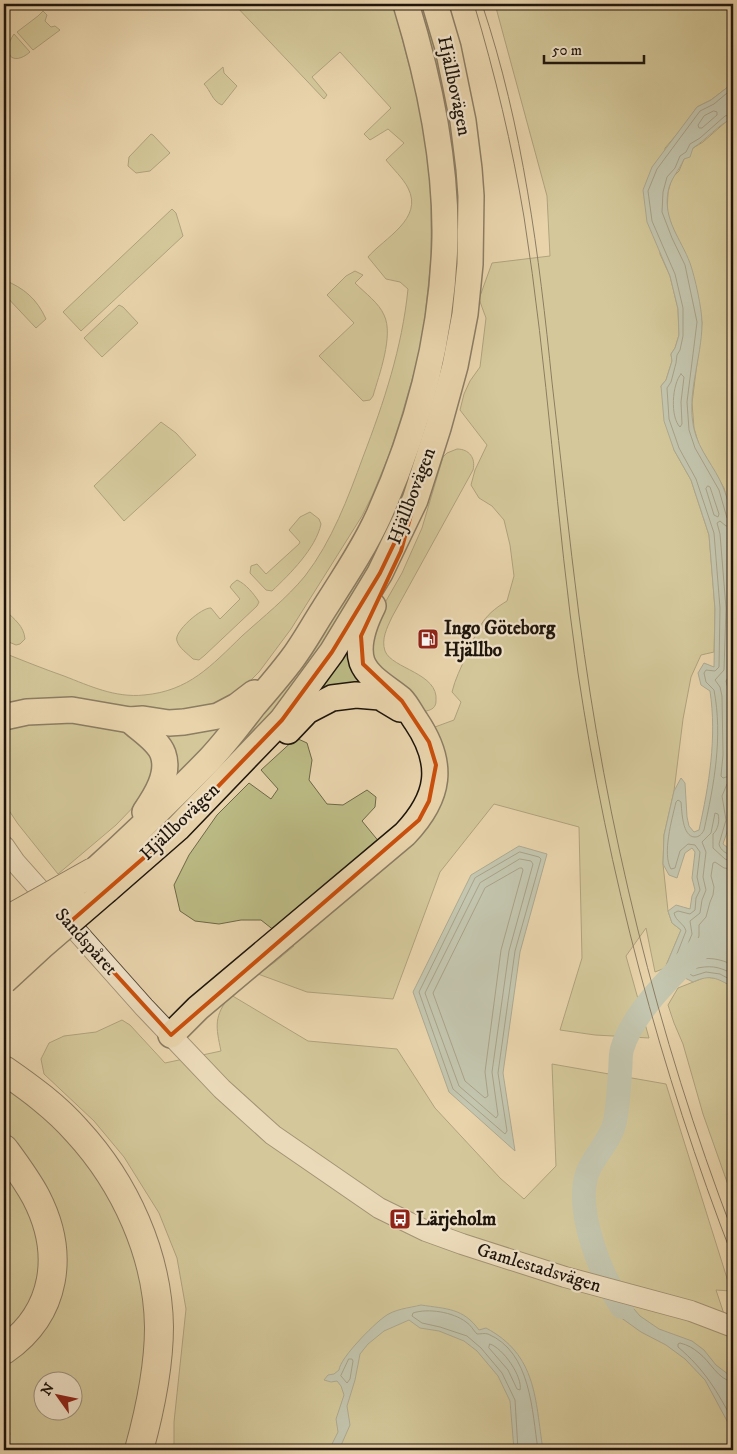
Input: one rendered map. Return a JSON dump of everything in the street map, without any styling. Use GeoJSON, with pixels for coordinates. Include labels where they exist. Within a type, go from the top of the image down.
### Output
{"type":"FeatureCollection","features":[{"type":"Feature","properties":{"kind":"highway"},"geometry":{"type":"LineString","coordinates":[[8,920],[100,881]]}},
{"type":"Feature","properties":{"kind":"highway"},"geometry":{"type":"LineString","coordinates":[[4,1070],[45,1100],[92,1147],[120,1189],[140,1232],[152,1273],[159,1325],[152,1395],[139,1450]]}},
{"type":"Feature","properties":{"kind":"highway"},"geometry":{"type":"LineString","coordinates":[[4,1149],[25,1180],[41,1209],[50,1238],[52,1271],[49,1289],[41,1310],[22,1336],[4,1350]]}},
{"type":"Feature","properties":{"kind":"main road","name":"Hjällbovägen"},"geometry":{"type":"LineString","coordinates":[[100,881],[125,843],[211,757],[292,660],[356,559],[379,516],[406,448],[420,403],[433,349],[442,285],[445,237],[443,188],[435,118],[422,59],[406,4]]}},
{"type":"Feature","properties":{"kind":"main road","name":"Hjällbovägen"},"geometry":{"type":"LineString","coordinates":[[100,881],[178,828],[282,720],[332,652],[380,573],[415,500],[455,366],[465,314],[470,264],[470,187],[463,121],[448,48],[434,4]]}},
{"type":"Feature","properties":{"kind":"main road"},"geometry":{"type":"LineString","coordinates":[[171,1035],[198,1008],[398,840],[418,820],[429,801],[436,765],[429,742],[402,700],[370,673],[363,664],[361,656],[361,636],[401,552],[415,500]]}},
{"type":"Feature","properties":{"kind":"main road"},"geometry":{"type":"LineString","coordinates":[[4,717],[27,712],[72,710],[130,720],[143,719],[169,723],[218,716],[237,706],[292,660]]}},
{"type":"Feature","properties":{"kind":"main road"},"geometry":{"type":"LineString","coordinates":[[178,828],[239,781],[307,710],[332,698],[356,695],[380,697],[398,708],[410,711]]}},
{"type":"Feature","properties":{"kind":"main road"},"geometry":{"type":"LineString","coordinates":[[125,843],[154,798],[164,774],[162,753],[153,740],[130,720]]}},
{"type":"Feature","properties":{"kind":"main road"},"geometry":{"type":"LineString","coordinates":[[4,953],[100,881]]}},
{"type":"Feature","properties":{"kind":"main road"},"geometry":{"type":"LineString","coordinates":[[4,981],[42,946],[100,881]]}},
{"type":"Feature","properties":{"kind":"street","name":"Sandspåret"},"geometry":{"type":"LineString","coordinates":[[4,846],[15,862],[171,1035]]}},
{"type":"Feature","properties":{"kind":"street","name":"Gamlestadsvägen"},"geometry":{"type":"LineString","coordinates":[[171,1035],[222,1089],[273,1136],[379,1208],[462,1244],[565,1277],[692,1312],[733,1327]]}},
{"type":"Feature","properties":{"kind":"highlighted area"},"geometry":{"type":"Polygon","coordinates":[[[415,500],[401,551],[361,636],[363,664],[402,701],[429,742],[436,765],[429,801],[419,820],[171,1035],[69,923],[178,828],[282,720],[332,652],[380,573],[415,500]]]}},
{"type":"Feature","properties":{"kind":"shaded area"},"geometry":{"type":"Polygon","coordinates":[[[234,4],[393,4],[425,134],[431,192],[431,259],[424,327],[416,366],[389,455],[362,516],[291,629],[259,672],[241,690],[200,713],[4,706],[4,653],[93,687],[123,695],[160,693],[187,682],[209,667],[291,592],[315,563],[345,503],[385,395],[397,354],[408,289],[400,282],[386,279],[368,257],[407,218],[411,209],[412,199],[406,184],[386,160],[404,143],[388,129],[370,140],[364,134],[391,108],[340,52],[312,77],[327,95],[324,99],[234,4]]]}},
{"type":"Feature","properties":{"kind":"shaded area"},"geometry":{"type":"Polygon","coordinates":[[[414,4],[426,4],[462,176],[457,314],[402,506],[330,640],[242,751],[113,874],[313,646],[444,332],[414,4]]]}},
{"type":"Feature","properties":{"kind":"shaded area"},"geometry":{"type":"Polygon","coordinates":[[[495,4],[733,4],[733,83],[711,100],[697,107],[665,148],[660,254],[670,276],[678,309],[679,335],[671,354],[672,361],[666,380],[661,386],[674,450],[691,480],[709,535],[715,609],[714,652],[701,655],[691,677],[683,719],[674,791],[664,835],[663,864],[668,911],[672,923],[681,930],[665,968],[655,972],[646,928],[626,956],[649,1038],[595,1035],[560,1030],[582,958],[579,827],[494,804],[440,872],[393,999],[307,992],[258,974],[294,946],[261,920],[241,920],[219,924],[195,921],[180,911],[174,885],[189,855],[217,815],[249,783],[271,799],[278,789],[261,770],[296,738],[307,743],[312,760],[309,780],[327,804],[343,805],[367,790],[376,797],[375,807],[362,821],[385,849],[442,756],[435,727],[454,720],[461,702],[452,692],[453,687],[481,624],[491,613],[507,601],[514,576],[510,545],[504,520],[492,506],[479,498],[471,485],[475,470],[487,445],[460,410],[470,381],[480,367],[486,318],[479,299],[492,263],[550,256],[547,196],[495,4]]]}},
{"type":"Feature","properties":{"kind":"shaded area"},"geometry":{"type":"Polygon","coordinates":[[[43,11],[47,15],[45,21],[51,27],[55,26],[60,30],[33,50],[17,32],[43,11]]]}},
{"type":"Feature","properties":{"kind":"shaded area"},"geometry":{"type":"Polygon","coordinates":[[[14,34],[30,52],[18,58],[10,56],[8,52],[10,41],[14,34]]]}},
{"type":"Feature","properties":{"kind":"shaded area"},"geometry":{"type":"Polygon","coordinates":[[[223,67],[224,73],[237,86],[222,105],[216,101],[204,84],[223,67]]]}},
{"type":"Feature","properties":{"kind":"shaded area"},"geometry":{"type":"Polygon","coordinates":[[[733,118],[733,532],[724,488],[699,445],[694,428],[692,403],[702,323],[696,287],[667,213],[668,192],[672,178],[679,171],[684,159],[693,148],[733,118]]]}},
{"type":"Feature","properties":{"kind":"shaded area"},"geometry":{"type":"Polygon","coordinates":[[[151,134],[170,153],[150,171],[136,173],[128,166],[129,157],[151,134]]]}},
{"type":"Feature","properties":{"kind":"shaded area"},"geometry":{"type":"Polygon","coordinates":[[[172,209],[176,213],[183,236],[81,331],[63,312],[172,209]]]}},
{"type":"Feature","properties":{"kind":"shaded area"},"geometry":{"type":"Polygon","coordinates":[[[355,271],[363,275],[355,283],[375,302],[382,311],[387,323],[382,366],[373,396],[370,400],[363,401],[319,356],[354,323],[327,295],[346,276],[355,271]]]}},
{"type":"Feature","properties":{"kind":"shaded area"},"geometry":{"type":"Polygon","coordinates":[[[4,280],[24,291],[38,306],[46,319],[36,328],[4,294],[4,280]]]}},
{"type":"Feature","properties":{"kind":"shaded area"},"geometry":{"type":"Polygon","coordinates":[[[119,305],[138,323],[102,357],[84,338],[119,305]]]}},
{"type":"Feature","properties":{"kind":"shaded area"},"geometry":{"type":"Polygon","coordinates":[[[161,422],[176,433],[196,455],[124,521],[94,486],[161,422]]]}},
{"type":"Feature","properties":{"kind":"shaded area"},"geometry":{"type":"Polygon","coordinates":[[[457,449],[468,452],[471,455],[474,466],[473,470],[392,617],[384,638],[385,651],[389,657],[423,678],[435,692],[435,705],[432,709],[426,711],[376,671],[368,640],[378,615],[402,573],[422,528],[443,457],[457,449]]]}},
{"type":"Feature","properties":{"kind":"shaded area"},"geometry":{"type":"Polygon","coordinates":[[[310,512],[319,519],[321,524],[314,542],[294,569],[272,591],[266,590],[250,573],[251,566],[257,564],[266,574],[299,544],[300,542],[289,530],[300,517],[310,512]]]}},
{"type":"Feature","properties":{"kind":"shaded area"},"geometry":{"type":"Polygon","coordinates":[[[237,580],[255,596],[259,602],[257,606],[199,660],[193,659],[178,644],[177,637],[179,632],[201,611],[207,609],[211,608],[220,619],[240,599],[230,587],[237,580]]]}},
{"type":"Feature","properties":{"kind":"shaded area"},"geometry":{"type":"Polygon","coordinates":[[[6,611],[23,630],[25,639],[20,644],[16,645],[4,640],[4,613],[6,611]]]}},
{"type":"Feature","properties":{"kind":"shaded area"},"geometry":{"type":"Polygon","coordinates":[[[351,647],[374,689],[315,696],[351,647]]]}},
{"type":"Feature","properties":{"kind":"shaded area"},"geometry":{"type":"Polygon","coordinates":[[[58,721],[107,727],[135,734],[156,760],[144,796],[116,825],[58,874],[18,824],[4,803],[4,727],[58,721]]]}},
{"type":"Feature","properties":{"kind":"shaded area"},"geometry":{"type":"Polygon","coordinates":[[[227,721],[174,779],[152,727],[227,721]]]}},
{"type":"Feature","properties":{"kind":"shaded area"},"geometry":{"type":"Polygon","coordinates":[[[706,977],[719,979],[733,987],[733,1199],[703,1114],[683,1044],[668,1005],[678,988],[706,977]]]}},
{"type":"Feature","properties":{"kind":"shaded area"},"geometry":{"type":"Polygon","coordinates":[[[231,995],[308,1041],[397,1049],[435,1108],[500,1178],[524,1199],[556,1166],[552,1064],[666,1084],[731,1291],[716,1290],[733,1341],[733,1450],[174,1450],[174,1422],[186,1309],[177,1258],[159,1213],[124,1157],[94,1121],[44,1074],[41,1059],[49,1043],[64,1036],[96,1032],[122,1020],[130,1025],[165,1063],[221,1051],[217,1022],[221,1009],[231,995]]]}},
{"type":"Feature","properties":{"kind":"shaded area"},"geometry":{"type":"Polygon","coordinates":[[[4,1082],[55,1123],[110,1191],[142,1272],[148,1352],[127,1450],[4,1450],[10,1434],[4,1411],[4,1361],[52,1309],[17,1152],[4,1134],[4,1082]]]}},
{"type":"Feature","properties":{"kind":"shaded area"},"geometry":{"type":"Polygon","coordinates":[[[4,1163],[17,1182],[41,1239],[37,1294],[4,1337],[4,1163]]]}},
{"type":"Feature","properties":{"kind":"water"},"geometry":{"type":"Polygon","coordinates":[[[733,83],[733,118],[722,124],[693,148],[690,157],[684,159],[671,183],[667,202],[670,220],[692,269],[701,310],[701,336],[692,403],[694,429],[696,437],[725,492],[733,532],[733,782],[727,796],[731,820],[723,844],[733,852],[733,987],[713,978],[704,978],[693,982],[665,968],[681,930],[672,923],[668,911],[676,905],[690,909],[695,890],[692,878],[695,852],[692,848],[685,853],[677,878],[669,875],[663,864],[664,835],[674,791],[681,778],[685,783],[689,826],[694,832],[699,830],[709,779],[713,726],[710,691],[701,685],[698,673],[704,663],[714,667],[715,609],[709,535],[691,480],[674,450],[664,421],[661,386],[666,380],[672,361],[671,354],[679,335],[678,309],[670,276],[647,222],[643,190],[652,167],[697,107],[711,100],[733,83]]]}},
{"type":"Feature","properties":{"kind":"water"},"geometry":{"type":"Polygon","coordinates":[[[519,846],[547,854],[520,952],[503,1073],[515,1151],[449,1092],[413,992],[471,875],[519,846]]]}},
{"type":"Feature","properties":{"kind":"water"},"geometry":{"type":"Polygon","coordinates":[[[610,1302],[628,1302],[640,1316],[659,1329],[692,1341],[704,1350],[716,1365],[733,1378],[733,1432],[705,1380],[685,1359],[620,1317],[610,1302]]]}},
{"type":"Feature","properties":{"kind":"water"},"geometry":{"type":"Polygon","coordinates":[[[421,1305],[460,1313],[467,1317],[479,1330],[486,1328],[503,1339],[515,1351],[531,1380],[543,1450],[514,1450],[510,1401],[498,1376],[477,1351],[464,1341],[439,1331],[420,1328],[409,1320],[384,1331],[368,1344],[360,1354],[347,1406],[350,1425],[339,1450],[329,1450],[338,1432],[336,1419],[344,1395],[337,1381],[324,1380],[328,1375],[334,1374],[339,1370],[351,1350],[384,1317],[397,1310],[421,1305]]]}},
{"type":"Feature","properties":{"kind":"water"},"geometry":{"type":"Polygon","coordinates":[[[4,1411],[9,1421],[10,1429],[4,1447],[4,1411]]]}},
{"type":"Feature","properties":{"kind":"waterway"},"geometry":{"type":"LineString","coordinates":[[622,1307],[606,1278],[592,1243],[584,1206],[584,1189],[587,1174],[613,1128],[618,1103],[621,1052],[627,1036],[634,1022],[654,996],[698,950]]}},
{"type":"Feature","properties":{"kind":"tram line"},"geometry":{"type":"LineString","coordinates":[[474,4],[502,110],[524,217],[539,331],[570,616],[590,748],[605,822],[639,970],[660,1043],[682,1115],[733,1258]]}},
{"type":"Feature","properties":{"kind":"tram line"},"geometry":{"type":"LineString","coordinates":[[482,4],[496,50],[519,144],[535,239],[579,615],[604,773],[638,929],[658,1006],[681,1083],[733,1233]]}},
{"type":"Feature","properties":{"kind":"place","name":"Ingo Göteborg Hjällbo"},"geometry":{"type":"Point","coordinates":[428,639]}},
{"type":"Feature","properties":{"kind":"place","name":"Lärjeholm"},"geometry":{"type":"Point","coordinates":[400,1219]}}]}
